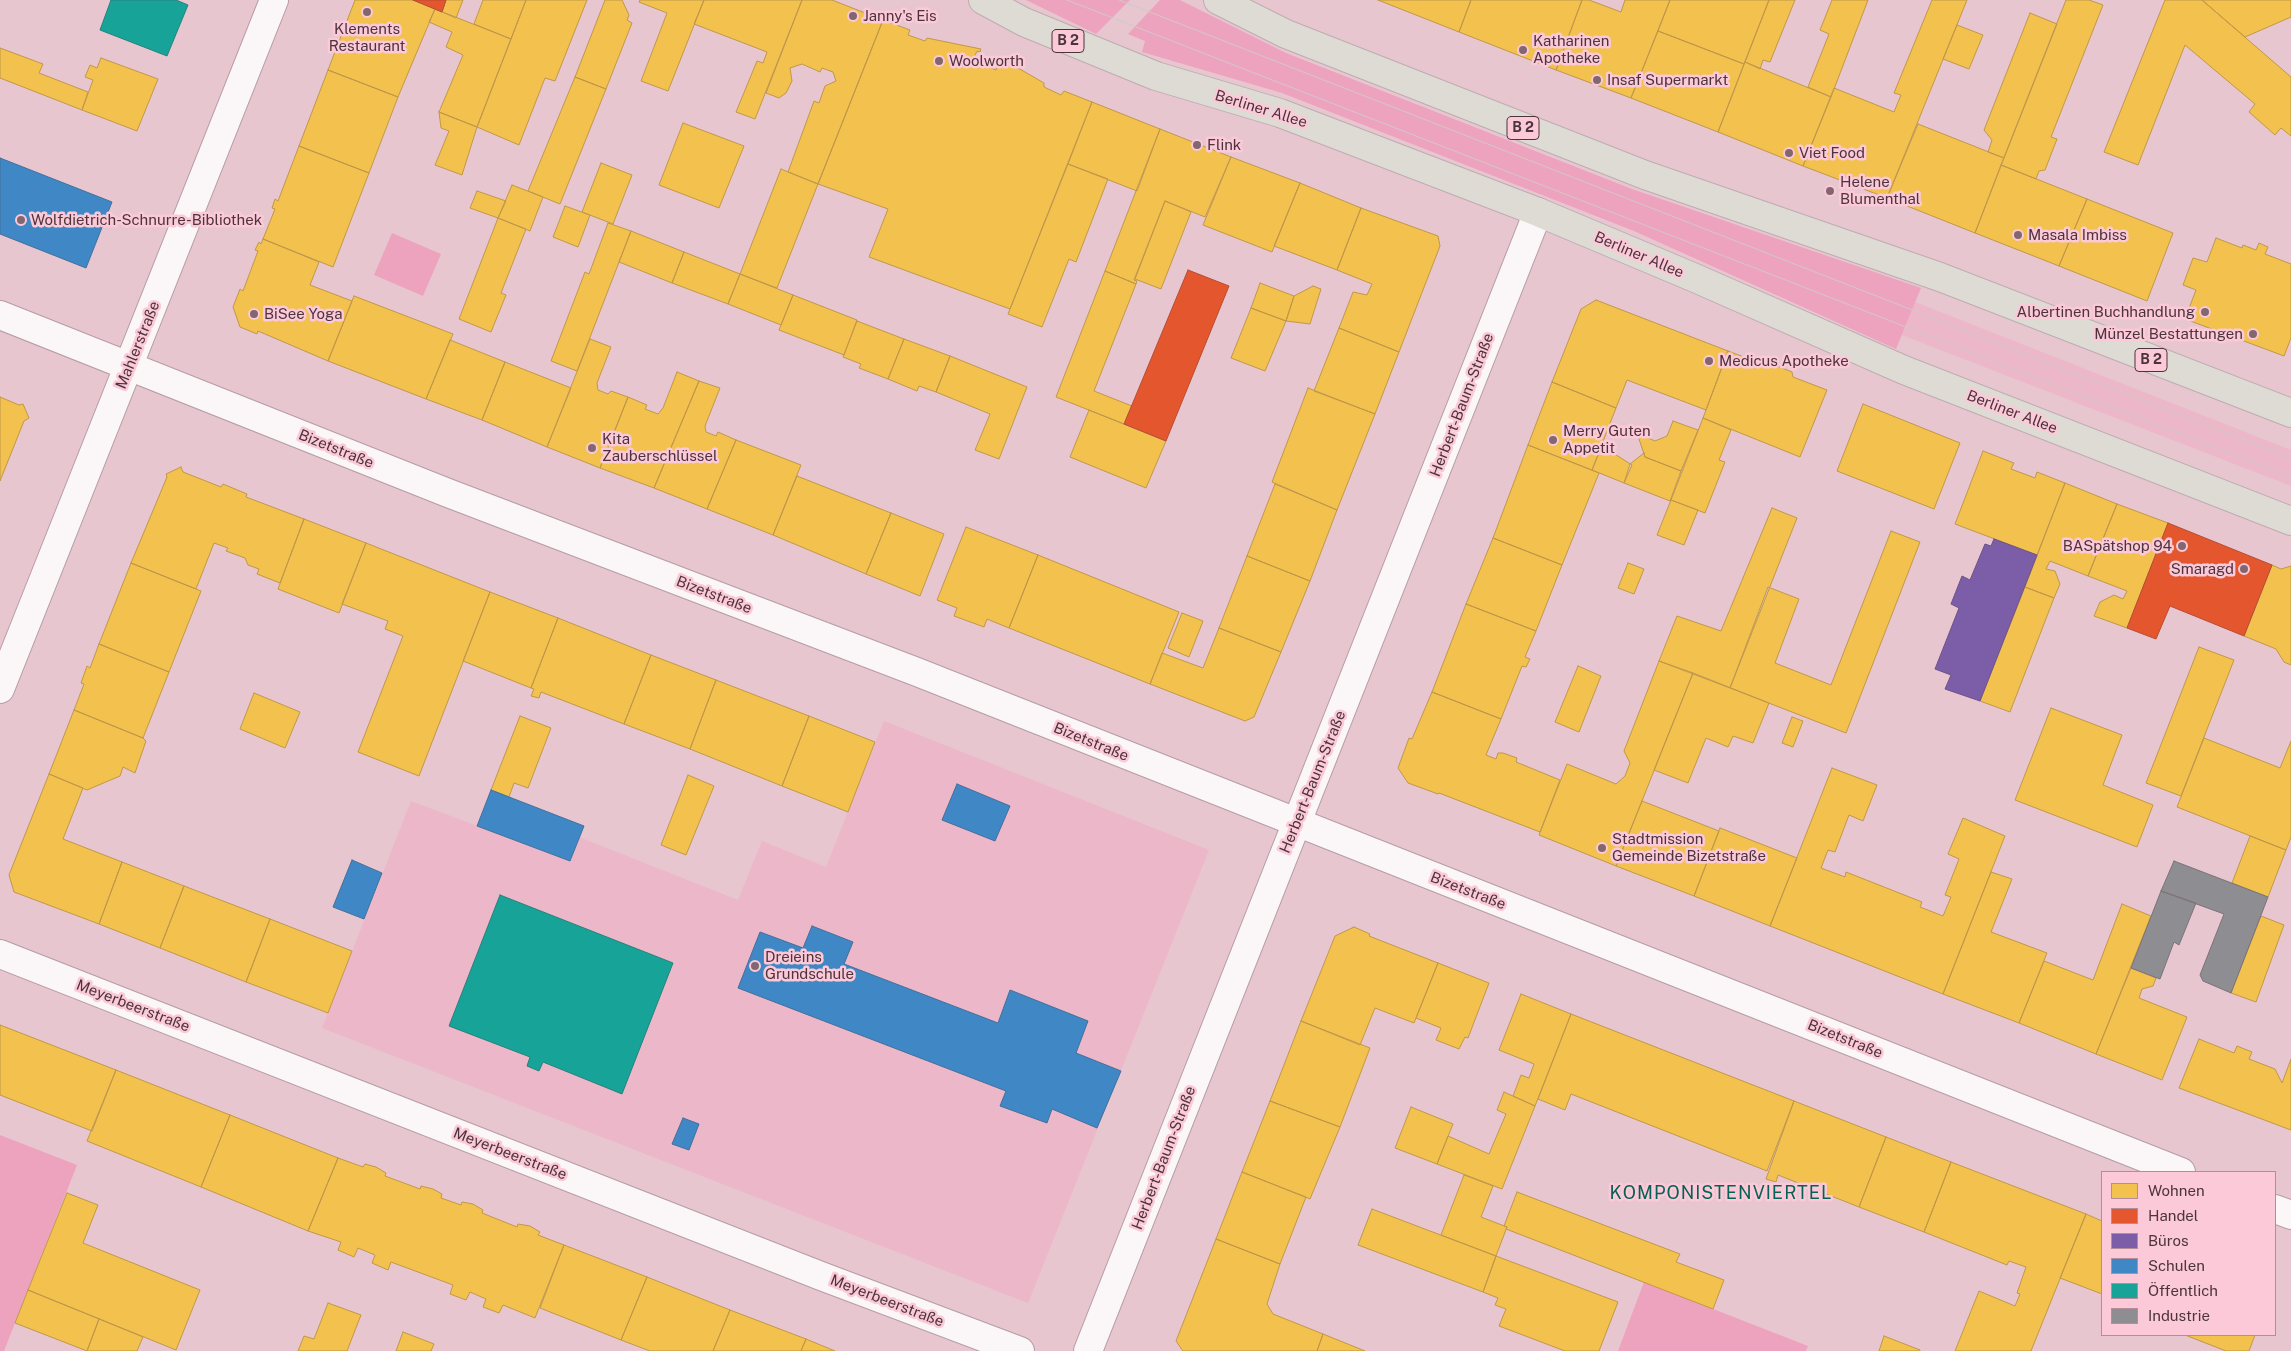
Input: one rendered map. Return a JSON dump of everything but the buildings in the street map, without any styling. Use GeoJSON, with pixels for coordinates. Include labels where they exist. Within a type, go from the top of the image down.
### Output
{"type":"FeatureCollection","features":[{"type":"Feature","properties":{"kind":"main road","name":"Berliner Allee"},"geometry":{"type":"LineString","coordinates":[[983,0],[1024,22],[1139,70],[1184,86],[1280,113],[1538,212],[1695,278],[1904,370],[2291,521]]}},
{"type":"Feature","properties":{"kind":"main road","name":"B 2"},"geometry":{"type":"LineString","coordinates":[[1218,0],[1286,34],[1645,175],[1923,270],[2291,413]]}},
{"type":"Feature","properties":{"kind":"street","name":"Mahlerstraße"},"geometry":{"type":"LineString","coordinates":[[0,689],[274,0]]}},
{"type":"Feature","properties":{"kind":"street","name":"Herbert-Baum-Straße"},"geometry":{"type":"LineString","coordinates":[[1088,1351],[1538,212]]}},
{"type":"Feature","properties":{"kind":"street","name":"Bizetstraße"},"geometry":{"type":"LineString","coordinates":[[0,315],[448,493],[917,672],[1297,824],[2178,1171]]}},
{"type":"Feature","properties":{"kind":"street","name":"Meyerbeerstraße"},"geometry":{"type":"LineString","coordinates":[[0,954],[820,1276],[1020,1351]]}},
{"type":"Feature","properties":{"kind":"street"},"geometry":{"type":"LineString","coordinates":[[2276,1209],[2291,1216]]}},
{"type":"Feature","properties":{"kind":"shaded area"},"geometry":{"type":"Polygon","coordinates":[[[1026,0],[1130,0],[1096,34],[1026,0]]]}},
{"type":"Feature","properties":{"kind":"shaded area"},"geometry":{"type":"Polygon","coordinates":[[[1160,0],[1180,0],[1286,53],[1632,189],[1921,288],[1896,349],[1634,231],[1282,93],[1142,52],[1145,41],[1128,34],[1160,0]]]}},
{"type":"Feature","properties":{"kind":"shaded area"},"geometry":{"type":"Polygon","coordinates":[[[392,233],[441,254],[423,296],[374,275],[392,233]]]}},
{"type":"Feature","properties":{"kind":"shaded area"},"geometry":{"type":"Polygon","coordinates":[[[1915,302],[2291,450],[2291,486],[1902,335],[1915,302]]]}},
{"type":"Feature","properties":{"kind":"shaded area","name":"Dreieins Grundschule"},"geometry":{"type":"Polygon","coordinates":[[[884,721],[1209,850],[1028,1303],[322,1028],[411,801],[570,861],[579,837],[738,900],[762,841],[826,867],[884,721]]]}},
{"type":"Feature","properties":{"kind":"shaded area"},"geometry":{"type":"Polygon","coordinates":[[[0,1135],[77,1165],[4,1351],[0,1351],[0,1135]]]}},
{"type":"Feature","properties":{"kind":"shaded area"},"geometry":{"type":"Polygon","coordinates":[[[1644,1282],[1808,1346],[1806,1351],[1618,1351],[1644,1282]]]}},
{"type":"Feature","properties":{"kind":"tram line"},"geometry":{"type":"LineString","coordinates":[[1067,0],[2291,477]]}},
{"type":"Feature","properties":{"kind":"tram line"},"geometry":{"type":"LineString","coordinates":[[1119,0],[2291,458]]}},
{"type":"Feature","properties":{"kind":"place","name":"Klements Restaurant"},"geometry":{"type":"Point","coordinates":[367,12]}},
{"type":"Feature","properties":{"kind":"place","name":"Janny's Eis"},"geometry":{"type":"Point","coordinates":[853,16]}},
{"type":"Feature","properties":{"kind":"place","name":"Katharinen Apotheke"},"geometry":{"type":"Point","coordinates":[1523,50]}},
{"type":"Feature","properties":{"kind":"place","name":"Woolworth"},"geometry":{"type":"Point","coordinates":[939,61]}},
{"type":"Feature","properties":{"kind":"place","name":"Insaf Supermarkt"},"geometry":{"type":"Point","coordinates":[1597,80]}},
{"type":"Feature","properties":{"kind":"place","name":"Flink"},"geometry":{"type":"Point","coordinates":[1197,145]}},
{"type":"Feature","properties":{"kind":"place","name":"Viet Food"},"geometry":{"type":"Point","coordinates":[1789,153]}},
{"type":"Feature","properties":{"kind":"place","name":"Helene Blumenthal"},"geometry":{"type":"Point","coordinates":[1830,191]}},
{"type":"Feature","properties":{"kind":"place","name":"Wolfdietrich-Schnurre-Bibliothek"},"geometry":{"type":"Point","coordinates":[21,220]}},
{"type":"Feature","properties":{"kind":"place","name":"Masala Imbiss"},"geometry":{"type":"Point","coordinates":[2018,235]}},
{"type":"Feature","properties":{"kind":"place","name":"Albertinen Buchhandlung"},"geometry":{"type":"Point","coordinates":[2205,312]}},
{"type":"Feature","properties":{"kind":"place","name":"BiSee Yoga"},"geometry":{"type":"Point","coordinates":[254,314]}},
{"type":"Feature","properties":{"kind":"place","name":"Münzel Bestattungen"},"geometry":{"type":"Point","coordinates":[2253,334]}},
{"type":"Feature","properties":{"kind":"place","name":"Medicus Apotheke"},"geometry":{"type":"Point","coordinates":[1709,361]}},
{"type":"Feature","properties":{"kind":"place","name":"Merry Guten Appetit"},"geometry":{"type":"Point","coordinates":[1553,440]}},
{"type":"Feature","properties":{"kind":"place","name":"Kita Zauberschlüssel"},"geometry":{"type":"Point","coordinates":[592,448]}},
{"type":"Feature","properties":{"kind":"place","name":"BASpätshop 94"},"geometry":{"type":"Point","coordinates":[2182,546]}},
{"type":"Feature","properties":{"kind":"place","name":"Smaragd"},"geometry":{"type":"Point","coordinates":[2244,569]}},
{"type":"Feature","properties":{"kind":"place","name":"Stadtmission Gemeinde Bizetstraße"},"geometry":{"type":"Point","coordinates":[1602,848]}},
{"type":"Feature","properties":{"kind":"place","name":"Dreieins Grundschule"},"geometry":{"type":"Point","coordinates":[755,966]}},
{"type":"Feature","properties":{"kind":"district","name":"KOMPONISTENVIERTEL"},"geometry":{"type":"Point","coordinates":[1721,1193]}}]}
